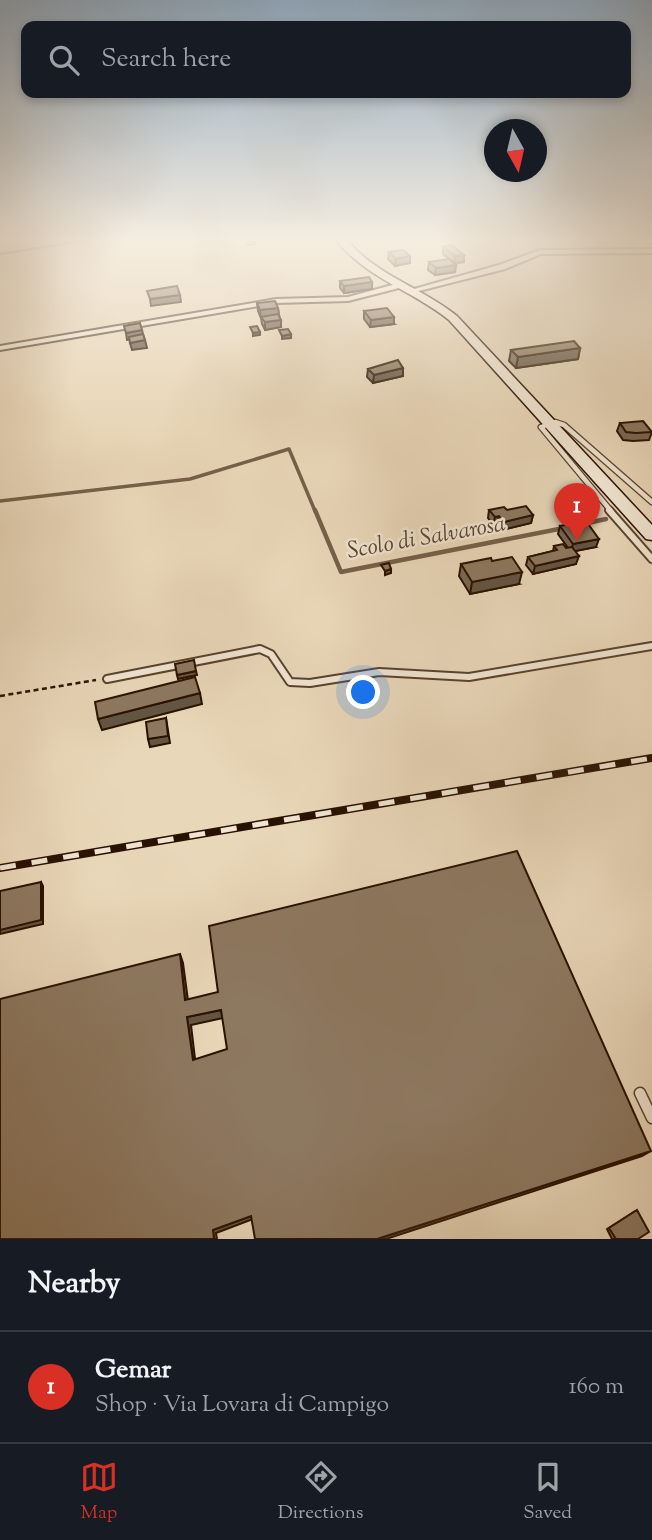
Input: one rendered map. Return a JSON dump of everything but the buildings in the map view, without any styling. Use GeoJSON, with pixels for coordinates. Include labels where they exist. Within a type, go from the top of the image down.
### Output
{"type":"FeatureCollection","features":[{"type":"Feature","properties":{"kind":"street"},"geometry":{"type":"LineString","coordinates":[[0,348],[276,302],[352,298]]}},
{"type":"Feature","properties":{"kind":"street"},"geometry":{"type":"LineString","coordinates":[[427,298],[453,318],[652,535]]}},
{"type":"Feature","properties":{"kind":"lane"},"geometry":{"type":"LineString","coordinates":[[652,502],[564,425],[548,424],[541,427],[542,432],[652,559]]}},
{"type":"Feature","properties":{"kind":"lane"},"geometry":{"type":"LineString","coordinates":[[107,679],[260,649],[271,654],[290,681],[310,684],[379,672],[469,677],[652,646]]}},
{"type":"Feature","properties":{"kind":"lane"},"geometry":{"type":"LineString","coordinates":[[640,1093],[652,1118]]}},
{"type":"Feature","properties":{"kind":"path"},"geometry":{"type":"LineString","coordinates":[[0,696],[107,679]]}},
{"type":"Feature","properties":{"kind":"waterway","name":"Scolo di Salvarosa"},"geometry":{"type":"LineString","coordinates":[[0,501],[190,479],[289,449],[315,511]]}},
{"type":"Feature","properties":{"kind":"waterway","name":"Scolo di Salvarosa"},"geometry":{"type":"LineString","coordinates":[[315,510],[341,572],[564,528]]}},
{"type":"Feature","properties":{"kind":"waterway","name":"Scolo di Salvarosa"},"geometry":{"type":"LineString","coordinates":[[583,524],[606,519]]}},
{"type":"Feature","properties":{"kind":"railway"},"geometry":{"type":"LineString","coordinates":[[0,868],[652,758]]}},
{"type":"Feature","properties":{"kind":"place","name":"Gemar"},"geometry":{"type":"Point","coordinates":[577,541]}}]}
